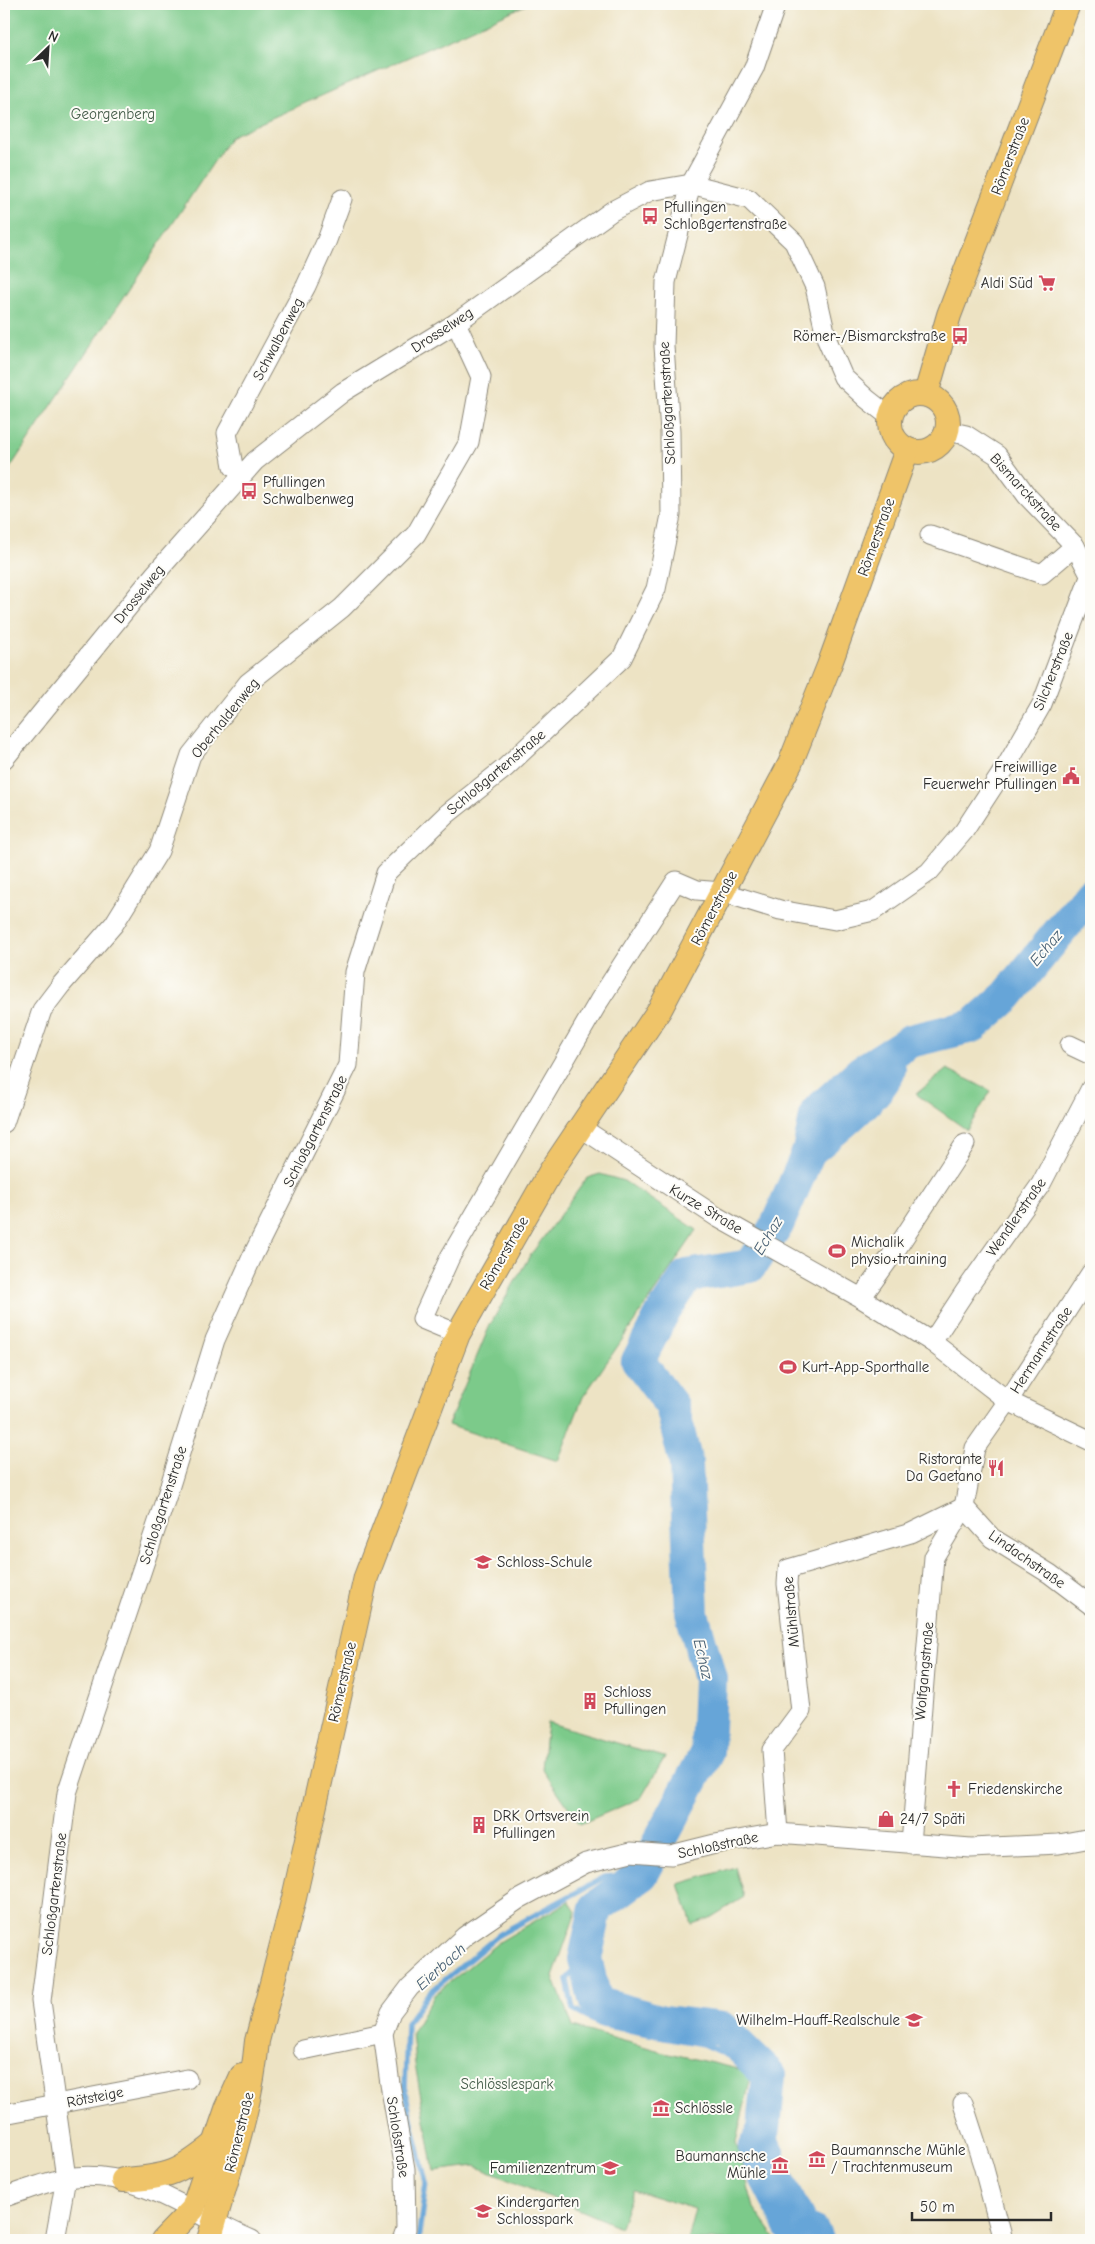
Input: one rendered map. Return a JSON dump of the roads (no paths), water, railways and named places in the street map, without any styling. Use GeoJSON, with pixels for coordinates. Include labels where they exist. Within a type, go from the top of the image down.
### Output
{"type":"FeatureCollection","features":[{"type":"Feature","properties":{"kind":"main road","name":"Römerstraße"},"geometry":{"type":"LineString","coordinates":[[926,394],[950,315],[1068,4]]}},
{"type":"Feature","properties":{"kind":"main road"},"geometry":{"type":"LineString","coordinates":[[912,394],[926,394],[939,400],[947,413],[948,432],[937,446],[921,452],[907,450],[898,444],[892,434],[890,416],[896,403],[912,394]]}},
{"type":"Feature","properties":{"kind":"main road","name":"Römerstraße"},"geometry":{"type":"LineString","coordinates":[[193,2209],[227,2109],[257,2041],[292,1906],[366,1577],[458,1334],[551,1172],[660,1009],[790,764],[829,666],[907,450]]}},
{"type":"Feature","properties":{"kind":"main road","name":"Römerstraße"},"geometry":{"type":"LineString","coordinates":[[212,2231],[242,2125],[256,2058],[257,2041]]}},
{"type":"Feature","properties":{"kind":"main road"},"geometry":{"type":"LineString","coordinates":[[123,2180],[152,2178],[168,2174],[189,2165],[216,2143]]}},
{"type":"Feature","properties":{"kind":"main road"},"geometry":{"type":"LineString","coordinates":[[163,2240],[193,2209]]}},
{"type":"Feature","properties":{"kind":"street","name":"Schloßgartenstraße"},"geometry":{"type":"LineString","coordinates":[[55,2240],[66,2178],[54,2105],[42,2001],[67,1793],[168,1492],[215,1340],[257,1247],[348,1065],[356,972],[386,873],[447,814],[505,768],[622,658],[656,589],[671,515],[670,432],[664,346],[666,282],[691,184],[754,68],[776,4]]}},
{"type":"Feature","properties":{"kind":"street","name":"Drosselweg"},"geometry":{"type":"LineString","coordinates":[[4,760],[155,574],[255,461],[343,392],[456,323],[612,211],[650,191],[691,184],[749,199],[794,242],[815,287],[827,340],[843,377],[867,400],[890,416]]}},
{"type":"Feature","properties":{"kind":"street","name":"Schwalbenweg"},"geometry":{"type":"LineString","coordinates":[[242,475],[233,466],[227,434],[306,286],[327,240],[342,199]]}},
{"type":"Feature","properties":{"kind":"street","name":"Oberhaldenweg"},"geometry":{"type":"LineString","coordinates":[[4,1123],[42,1010],[114,924],[159,851],[191,755],[248,683],[342,608],[416,534],[469,442],[480,377],[456,323]]}},
{"type":"Feature","properties":{"kind":"street","name":"Bismarckstraße"},"geometry":{"type":"LineString","coordinates":[[948,432],[966,435],[997,455],[1027,496],[1075,546],[1091,577]]}},
{"type":"Feature","properties":{"kind":"street"},"geometry":{"type":"LineString","coordinates":[[930,535],[1042,574],[1075,546]]}},
{"type":"Feature","properties":{"kind":"street","name":"Silcherstraße"},"geometry":{"type":"LineString","coordinates":[[458,1334],[422,1319],[450,1257],[599,1001],[676,881],[697,890],[722,892],[780,910],[835,920],[873,911],[929,872],[964,831],[1007,765],[1042,704],[1091,577]]}},
{"type":"Feature","properties":{"kind":"street"},"geometry":{"type":"LineString","coordinates":[[1070,1045],[1091,1055]]}},
{"type":"Feature","properties":{"kind":"street","name":"Wendlerstraße"},"geometry":{"type":"LineString","coordinates":[[932,1342],[966,1290],[1041,1184],[1091,1088]]}},
{"type":"Feature","properties":{"kind":"street","name":"Kurze Straße"},"geometry":{"type":"LineString","coordinates":[[580,1127],[669,1186],[777,1251],[862,1298],[932,1342],[1008,1402],[1091,1441]]}},
{"type":"Feature","properties":{"kind":"street"},"geometry":{"type":"LineString","coordinates":[[862,1298],[966,1144]]}},
{"type":"Feature","properties":{"kind":"street","name":"Hermannstraße"},"geometry":{"type":"LineString","coordinates":[[1008,1402],[1091,1273]]}},
{"type":"Feature","properties":{"kind":"street"},"geometry":{"type":"LineString","coordinates":[[964,1507],[975,1448],[1008,1402]]}},
{"type":"Feature","properties":{"kind":"street","name":"Lindachstraße"},"geometry":{"type":"LineString","coordinates":[[964,1507],[992,1538],[1050,1574],[1091,1605]]}},
{"type":"Feature","properties":{"kind":"street","name":"Mühlstraße"},"geometry":{"type":"LineString","coordinates":[[778,1833],[772,1750],[801,1711],[787,1584],[788,1568],[911,1533],[964,1507]]}},
{"type":"Feature","properties":{"kind":"street","name":"Wolfgangstraße"},"geometry":{"type":"LineString","coordinates":[[911,1844],[934,1557],[964,1507]]}},
{"type":"Feature","properties":{"kind":"street","name":"Schloßstraße"},"geometry":{"type":"LineString","coordinates":[[402,2240],[406,2229],[405,2169],[383,2033],[391,2012],[410,1987],[465,1936],[520,1899],[586,1863],[631,1852],[671,1856],[715,1844],[778,1833],[970,1848],[1059,1844],[1091,1838]]}},
{"type":"Feature","properties":{"kind":"street"},"geometry":{"type":"LineString","coordinates":[[303,2050],[383,2033]]}},
{"type":"Feature","properties":{"kind":"street","name":"Rötsteige"},"geometry":{"type":"LineString","coordinates":[[4,2114],[187,2079]]}},
{"type":"Feature","properties":{"kind":"street"},"geometry":{"type":"LineString","coordinates":[[963,2103],[983,2164],[1003,2240]]}},
{"type":"Feature","properties":{"kind":"street"},"geometry":{"type":"LineString","coordinates":[[4,2196],[66,2178],[96,2176],[123,2180],[166,2195],[193,2209],[212,2231],[252,2240]]}},
{"type":"Feature","properties":{"kind":"waterway","name":"Echaz"},"geometry":{"type":"LineString","coordinates":[[816,2240],[813,2232],[794,2231],[766,2177],[755,2149],[764,2129],[769,2075],[722,2029],[663,2022],[596,2003],[585,1959],[596,1908],[642,1874],[707,1752],[710,1679],[692,1613],[686,1464],[672,1406],[638,1361],[661,1316],[687,1276],[750,1266],[777,1225],[809,1151],[817,1112],[861,1072],[910,1041],[973,1026],[1007,996],[1091,893]]}},
{"type":"Feature","properties":{"kind":"waterway","name":"Echaz"},"geometry":{"type":"LineString","coordinates":[[809,1151],[866,1101],[884,1079],[889,1069]]}},
{"type":"Feature","properties":{"kind":"waterway","name":"Eierbach"},"geometry":{"type":"LineString","coordinates":[[418,2240],[426,2183],[405,2092],[407,2023],[428,1994],[500,1934],[605,1877],[642,1874]]}},
{"type":"Feature","properties":{"kind":"waterway"},"geometry":{"type":"LineString","coordinates":[[585,1959],[567,1979],[573,2010],[602,2025],[703,2044],[769,2075]]}},
{"type":"Feature","properties":{"kind":"waterway","name":"Echaz"},"geometry":{"type":"LineString","coordinates":[[764,2129],[775,2153]]}},
{"type":"Feature","properties":{"kind":"waterway","name":"Echaz"},"geometry":{"type":"LineString","coordinates":[[783,2177],[813,2232]]}},
{"type":"Feature","properties":{"kind":"place","name":"Pfullingen Schloßgertenstraße"},"geometry":{"type":"Point","coordinates":[650,216]}},
{"type":"Feature","properties":{"kind":"place","name":"Aldi Süd"},"geometry":{"type":"Point","coordinates":[1047,283]}},
{"type":"Feature","properties":{"kind":"place","name":"Römer-/Bismarckstraße"},"geometry":{"type":"Point","coordinates":[960,336]}},
{"type":"Feature","properties":{"kind":"place","name":"Pfullingen Schwalbenweg"},"geometry":{"type":"Point","coordinates":[249,491]}},
{"type":"Feature","properties":{"kind":"place","name":"Freiwillige Feuerwehr Pfullingen"},"geometry":{"type":"Point","coordinates":[1071,776]}},
{"type":"Feature","properties":{"kind":"place","name":"Michalik physio+training"},"geometry":{"type":"Point","coordinates":[837,1251]}},
{"type":"Feature","properties":{"kind":"place","name":"Kurt-App-Sporthalle"},"geometry":{"type":"Point","coordinates":[788,1367]}},
{"type":"Feature","properties":{"kind":"place","name":"Ristorante Da Gaetano"},"geometry":{"type":"Point","coordinates":[996,1468]}},
{"type":"Feature","properties":{"kind":"place","name":"Schloss-Schule"},"geometry":{"type":"Point","coordinates":[483,1562]}},
{"type":"Feature","properties":{"kind":"place","name":"Schloss Pfullingen"},"geometry":{"type":"Point","coordinates":[590,1701]}},
{"type":"Feature","properties":{"kind":"place","name":"Friedenskirche"},"geometry":{"type":"Point","coordinates":[954,1789]}},
{"type":"Feature","properties":{"kind":"place","name":"24/7 Späti"},"geometry":{"type":"Point","coordinates":[886,1819]}},
{"type":"Feature","properties":{"kind":"place","name":"DRK Ortsverein Pfullingen"},"geometry":{"type":"Point","coordinates":[479,1825]}},
{"type":"Feature","properties":{"kind":"place","name":"Wilhelm-Hauff-Realschule"},"geometry":{"type":"Point","coordinates":[914,2020]}},
{"type":"Feature","properties":{"kind":"place","name":"Schlössle"},"geometry":{"type":"Point","coordinates":[661,2108]}},
{"type":"Feature","properties":{"kind":"place","name":"Baumannsche Mühle / Trachtenmuseum"},"geometry":{"type":"Point","coordinates":[817,2159]}},
{"type":"Feature","properties":{"kind":"place","name":"Baumannsche Mühle"},"geometry":{"type":"Point","coordinates":[780,2165]}},
{"type":"Feature","properties":{"kind":"place","name":"Familienzentrum"},"geometry":{"type":"Point","coordinates":[610,2168]}},
{"type":"Feature","properties":{"kind":"place","name":"Kindergarten Schlosspark"},"geometry":{"type":"Point","coordinates":[483,2211]}},
{"type":"Feature","properties":{"kind":"park label","name":"Georgenberg"},"geometry":{"type":"Point","coordinates":[113,114]}},
{"type":"Feature","properties":{"kind":"park label","name":"Schlösslespark"},"geometry":{"type":"Point","coordinates":[507,2084]}}]}
